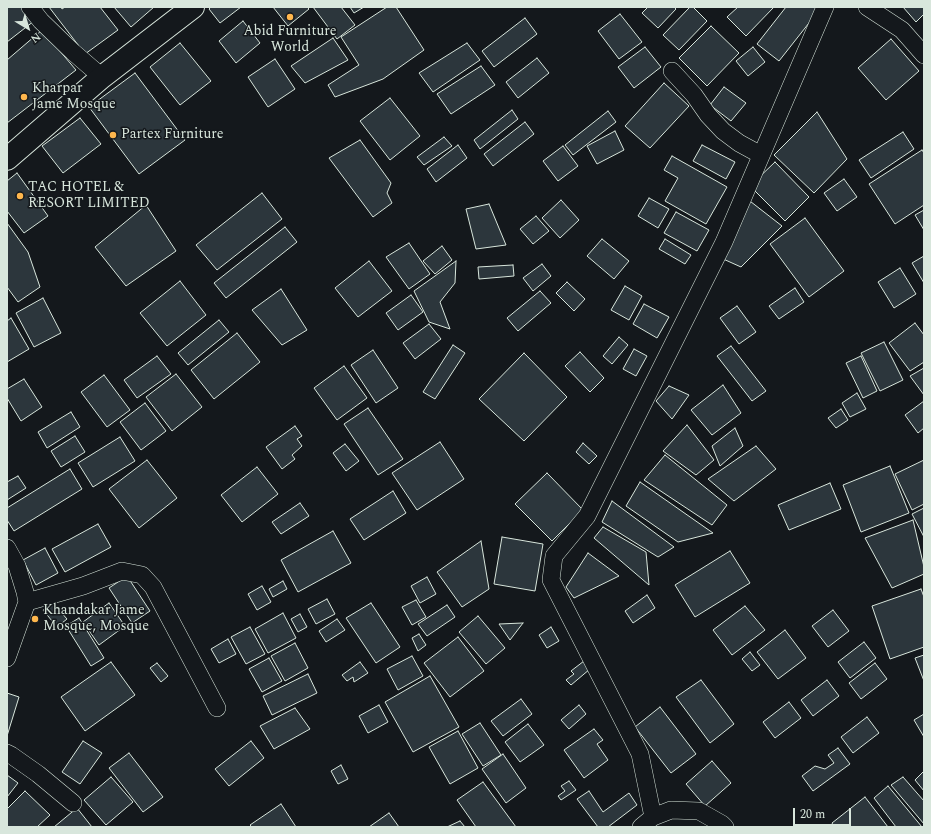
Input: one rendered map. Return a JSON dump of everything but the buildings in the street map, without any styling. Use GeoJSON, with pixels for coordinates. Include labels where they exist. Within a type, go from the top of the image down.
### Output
{"type":"FeatureCollection","features":[{"type":"Feature","properties":{"kind":"highway"},"geometry":{"type":"LineString","coordinates":[[7,160],[102,77],[192,7]]}},
{"type":"Feature","properties":{"kind":"street"},"geometry":{"type":"LineString","coordinates":[[30,7],[41,21],[102,77]]}},
{"type":"Feature","properties":{"kind":"street"},"geometry":{"type":"LineString","coordinates":[[725,827],[699,811],[671,810],[647,822],[640,754],[551,580],[554,556],[587,516],[724,242],[825,7]]}},
{"type":"Feature","properties":{"kind":"street"},"geometry":{"type":"LineString","coordinates":[[867,7],[902,30],[924,55]]}},
{"type":"Feature","properties":{"kind":"street"},"geometry":{"type":"LineString","coordinates":[[672,71],[694,95],[708,115],[723,131],[739,143],[761,155]]}},
{"type":"Feature","properties":{"kind":"street"},"geometry":{"type":"LineString","coordinates":[[7,548],[17,566],[27,602],[7,658]]}},
{"type":"Feature","properties":{"kind":"street"},"geometry":{"type":"LineString","coordinates":[[27,602],[83,586],[122,571],[142,575],[153,588],[217,708]]}},
{"type":"Feature","properties":{"kind":"street"},"geometry":{"type":"LineString","coordinates":[[7,753],[38,774],[73,803]]}},
{"type":"Feature","properties":{"kind":"place","name":"Abid Furniture World"},"geometry":{"type":"Point","coordinates":[290,17]}},
{"type":"Feature","properties":{"kind":"place","name":"Kharpar Jame Mosque"},"geometry":{"type":"Point","coordinates":[24,97]}},
{"type":"Feature","properties":{"kind":"place","name":"Partex Furniture"},"geometry":{"type":"Point","coordinates":[113,135]}},
{"type":"Feature","properties":{"kind":"place","name":"TAC HOTEL & RESORT LIMITED"},"geometry":{"type":"Point","coordinates":[20,196]}},
{"type":"Feature","properties":{"kind":"place","name":"Khandakar Jame Mosque, Mosque"},"geometry":{"type":"Point","coordinates":[35,619]}}]}
